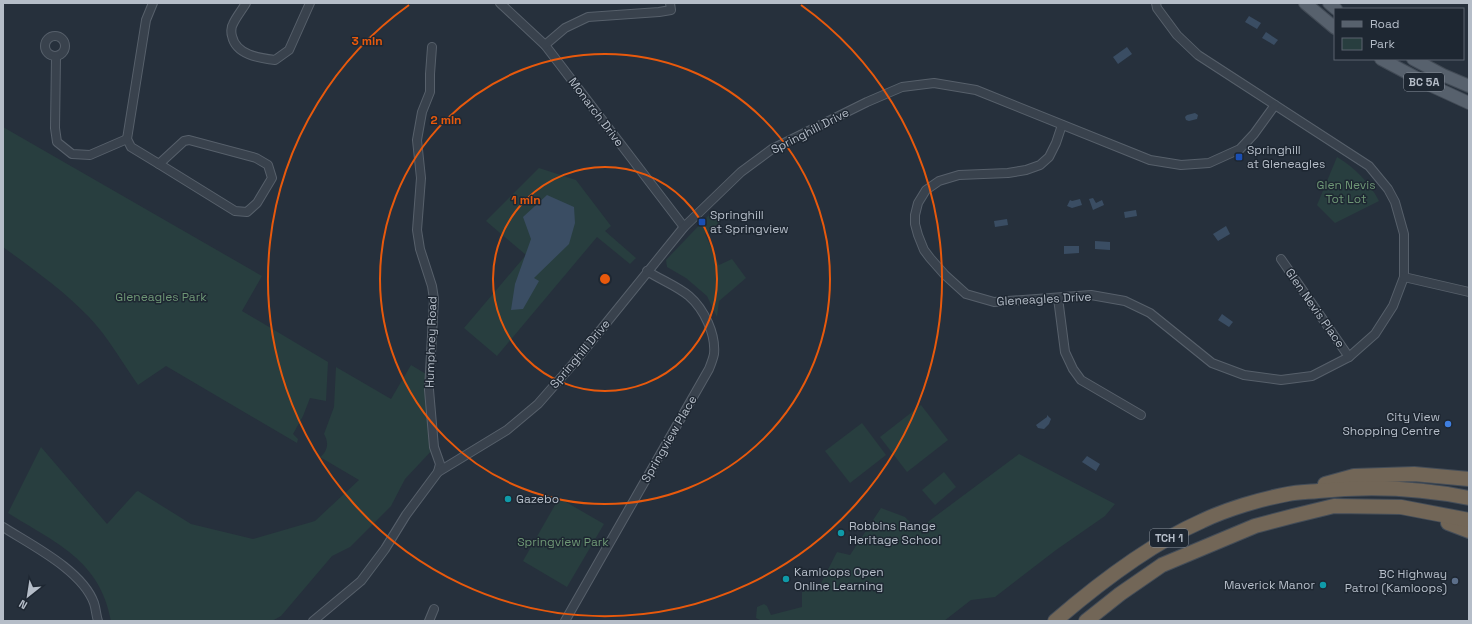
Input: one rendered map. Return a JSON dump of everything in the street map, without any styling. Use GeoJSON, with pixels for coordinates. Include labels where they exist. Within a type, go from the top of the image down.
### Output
{"type":"FeatureCollection","features":[{"type":"Feature","properties":{"kind":"highway"},"geometry":{"type":"LineString","coordinates":[[1289,494],[1354,476],[1414,474],[1469,479]]}},
{"type":"Feature","properties":{"kind":"highway","name":"TCH 1"},"geometry":{"type":"LineString","coordinates":[[1055,621],[1109,578],[1156,545],[1202,520],[1249,504],[1289,494],[1347,488],[1412,490],[1469,498]]}},
{"type":"Feature","properties":{"kind":"highway","name":"TCH 1"},"geometry":{"type":"LineString","coordinates":[[1086,621],[1120,594],[1162,565],[1255,526],[1334,506],[1401,507],[1469,520]]}},
{"type":"Feature","properties":{"kind":"highway"},"geometry":{"type":"LineString","coordinates":[[1401,507],[1469,530]]}},
{"type":"Feature","properties":{"kind":"main road"},"geometry":{"type":"LineString","coordinates":[[1305,3],[1334,27]]}},
{"type":"Feature","properties":{"kind":"main road","name":"BC 5A"},"geometry":{"type":"LineString","coordinates":[[1383,60],[1432,86],[1469,103]]}},
{"type":"Feature","properties":{"kind":"main road","name":"BC 5A"},"geometry":{"type":"LineString","coordinates":[[1415,60],[1443,75],[1469,86]]}},
{"type":"Feature","properties":{"kind":"street"},"geometry":{"type":"LineString","coordinates":[[153,3],[146,20],[127,139],[131,147],[235,211],[246,212],[257,203],[272,178],[268,165],[256,158],[190,140],[184,141],[159,164]]}},
{"type":"Feature","properties":{"kind":"street"},"geometry":{"type":"LineString","coordinates":[[246,3],[232,25],[234,43],[248,54],[275,60],[289,50],[310,3]]}},
{"type":"Feature","properties":{"kind":"street","name":"Monarch Drive"},"geometry":{"type":"LineString","coordinates":[[500,3],[545,45],[684,227]]}},
{"type":"Feature","properties":{"kind":"street"},"geometry":{"type":"LineString","coordinates":[[545,45],[565,28],[588,17],[671,10],[670,3]]}},
{"type":"Feature","properties":{"kind":"street","name":"Gleneagles Drive"},"geometry":{"type":"LineString","coordinates":[[1062,125],[1056,143],[1049,157],[1040,165],[1026,170],[1008,173],[959,175],[939,181],[926,190],[918,203],[915,215],[915,224],[924,250],[944,275],[966,294],[994,302],[1091,295],[1125,300],[1150,313],[1212,363],[1244,375],[1281,380],[1312,376],[1349,357],[1375,334],[1393,306],[1404,277],[1404,234],[1395,202],[1388,189],[1369,166],[1198,55],[1177,36],[1157,8],[1156,3]]}},
{"type":"Feature","properties":{"kind":"street","name":"Humphrey Road"},"geometry":{"type":"LineString","coordinates":[[432,47],[430,92],[422,112],[417,140],[421,178],[417,230],[420,248],[432,286],[434,298],[429,390],[434,447],[440,464],[438,472]]}},
{"type":"Feature","properties":{"kind":"street"},"geometry":{"type":"LineString","coordinates":[[56,56],[55,128],[57,142],[72,154],[90,155],[127,139]]}},
{"type":"Feature","properties":{"kind":"street","name":"Springhill Drive"},"geometry":{"type":"LineString","coordinates":[[313,621],[361,581],[385,549],[406,515],[438,472],[507,430],[538,404],[573,364],[684,227],[741,172],[772,148],[867,102],[902,87],[934,83],[976,90],[1150,160],[1181,165],[1209,163],[1240,149],[1254,134],[1275,105]]}},
{"type":"Feature","properties":{"kind":"street","name":"Glen Nevis Place"},"geometry":{"type":"LineString","coordinates":[[1282,259],[1349,357]]}},
{"type":"Feature","properties":{"kind":"street","name":"Springview Place"},"geometry":{"type":"LineString","coordinates":[[565,621],[709,369],[714,354],[713,340],[708,323],[698,304],[689,296],[648,271]]}},
{"type":"Feature","properties":{"kind":"street"},"geometry":{"type":"LineString","coordinates":[[1404,277],[1469,292]]}},
{"type":"Feature","properties":{"kind":"street"},"geometry":{"type":"LineString","coordinates":[[1058,298],[1065,352],[1073,369],[1081,380],[1141,415]]}},
{"type":"Feature","properties":{"kind":"street"},"geometry":{"type":"LineString","coordinates":[[3,527],[61,564],[81,581],[94,602],[98,621]]}},
{"type":"Feature","properties":{"kind":"street"},"geometry":{"type":"LineString","coordinates":[[429,621],[434,609]]}},
{"type":"Feature","properties":{"kind":"green space","name":"Gleneagles Park"},"geometry":{"type":"Polygon","coordinates":[[[3,127],[262,276],[242,311],[328,362],[326,401],[310,398],[303,416],[293,434],[298,439],[297,443],[166,366],[138,385],[109,341],[89,317],[58,289],[3,247],[3,127]]]}},
{"type":"Feature","properties":{"kind":"green space","name":"Glen Nevis Tot Lot"},"geometry":{"type":"Polygon","coordinates":[[[1337,157],[1361,176],[1379,201],[1335,223],[1317,205],[1337,157]]]}},
{"type":"Feature","properties":{"kind":"green space"},"geometry":{"type":"Polygon","coordinates":[[[539,168],[576,180],[611,226],[605,231],[636,258],[630,264],[597,237],[497,356],[464,328],[526,255],[486,221],[539,168]]]}},
{"type":"Feature","properties":{"kind":"green space"},"geometry":{"type":"Polygon","coordinates":[[[710,214],[720,222],[705,234],[719,265],[732,259],[746,278],[719,301],[717,317],[707,296],[686,278],[667,267],[666,260],[710,214]]]}},
{"type":"Feature","properties":{"kind":"green space"},"geometry":{"type":"Polygon","coordinates":[[[411,365],[431,377],[435,447],[405,479],[391,506],[350,547],[332,556],[281,616],[272,621],[111,621],[105,600],[97,583],[86,568],[59,544],[8,513],[41,447],[107,524],[138,491],[191,524],[253,539],[315,521],[359,480],[320,457],[325,452],[327,446],[326,437],[324,434],[334,407],[336,367],[391,399],[411,365]]]}},
{"type":"Feature","properties":{"kind":"green space"},"geometry":{"type":"Polygon","coordinates":[[[921,405],[948,440],[907,472],[880,437],[921,405]]]}},
{"type":"Feature","properties":{"kind":"green space"},"geometry":{"type":"Polygon","coordinates":[[[862,423],[886,455],[850,483],[825,451],[862,423]]]}},
{"type":"Feature","properties":{"kind":"green space"},"geometry":{"type":"Polygon","coordinates":[[[1019,454],[1115,504],[1105,516],[1056,550],[995,597],[971,600],[944,621],[762,621],[756,618],[757,607],[764,604],[767,606],[771,615],[802,607],[802,592],[819,587],[837,552],[850,555],[881,508],[905,517],[917,530],[1019,454]]]}},
{"type":"Feature","properties":{"kind":"green space"},"geometry":{"type":"Polygon","coordinates":[[[944,472],[956,487],[935,505],[922,490],[944,472]]]}},
{"type":"Feature","properties":{"kind":"green space","name":"Springview Park"},"geometry":{"type":"Polygon","coordinates":[[[559,498],[604,524],[567,587],[523,561],[559,498]]]}},
{"type":"Feature","properties":{"kind":"water"},"geometry":{"type":"Polygon","coordinates":[[[1249,16],[1261,23],[1257,29],[1245,22],[1249,16]]]}},
{"type":"Feature","properties":{"kind":"water"},"geometry":{"type":"Polygon","coordinates":[[[1266,32],[1278,40],[1274,45],[1262,38],[1266,32]]]}},
{"type":"Feature","properties":{"kind":"water"},"geometry":{"type":"Polygon","coordinates":[[[1127,47],[1132,54],[1118,64],[1113,57],[1127,47]]]}},
{"type":"Feature","properties":{"kind":"water"},"geometry":{"type":"Polygon","coordinates":[[[1195,113],[1198,115],[1197,119],[1189,121],[1186,120],[1185,117],[1187,115],[1195,113]]]}},
{"type":"Feature","properties":{"kind":"water"},"geometry":{"type":"Polygon","coordinates":[[[547,195],[574,207],[575,223],[569,244],[534,278],[539,281],[523,309],[511,310],[515,284],[531,239],[523,217],[547,195]]]}},
{"type":"Feature","properties":{"kind":"water"},"geometry":{"type":"Polygon","coordinates":[[[1093,198],[1096,203],[1102,200],[1104,205],[1093,210],[1089,199],[1093,198]]]}},
{"type":"Feature","properties":{"kind":"water"},"geometry":{"type":"Polygon","coordinates":[[[1080,199],[1082,205],[1072,208],[1067,206],[1070,200],[1080,199]]]}},
{"type":"Feature","properties":{"kind":"water"},"geometry":{"type":"Polygon","coordinates":[[[1136,210],[1137,216],[1125,218],[1124,212],[1136,210]]]}},
{"type":"Feature","properties":{"kind":"water"},"geometry":{"type":"Polygon","coordinates":[[[1007,219],[1008,225],[995,227],[994,221],[1007,219]]]}},
{"type":"Feature","properties":{"kind":"water"},"geometry":{"type":"Polygon","coordinates":[[[1226,226],[1230,234],[1218,241],[1213,234],[1226,226]]]}},
{"type":"Feature","properties":{"kind":"water"},"geometry":{"type":"Polygon","coordinates":[[[1095,241],[1110,242],[1110,250],[1095,249],[1095,241]]]}},
{"type":"Feature","properties":{"kind":"water"},"geometry":{"type":"Polygon","coordinates":[[[1064,246],[1079,246],[1079,253],[1064,254],[1064,246]]]}},
{"type":"Feature","properties":{"kind":"water"},"geometry":{"type":"Polygon","coordinates":[[[1222,314],[1233,322],[1229,327],[1218,320],[1222,314]]]}},
{"type":"Feature","properties":{"kind":"water"},"geometry":{"type":"Polygon","coordinates":[[[1047,415],[1051,419],[1049,424],[1044,429],[1038,428],[1036,425],[1047,417],[1047,415]]]}},
{"type":"Feature","properties":{"kind":"water"},"geometry":{"type":"Polygon","coordinates":[[[1087,456],[1100,464],[1096,471],[1082,462],[1087,456]]]}},
{"type":"Feature","properties":{"kind":"place","name":"Springhill at Gleneagles"},"geometry":{"type":"Point","coordinates":[1239,157]}},
{"type":"Feature","properties":{"kind":"place","name":"Springhill at Springview"},"geometry":{"type":"Point","coordinates":[702,222]}},
{"type":"Feature","properties":{"kind":"place","name":"City View Shopping Centre"},"geometry":{"type":"Point","coordinates":[1448,424]}},
{"type":"Feature","properties":{"kind":"place","name":"Gazebo"},"geometry":{"type":"Point","coordinates":[508,499]}},
{"type":"Feature","properties":{"kind":"place","name":"Robbins Range Heritage School"},"geometry":{"type":"Point","coordinates":[841,533]}},
{"type":"Feature","properties":{"kind":"place","name":"Kamloops Open Online Learning"},"geometry":{"type":"Point","coordinates":[786,579]}},
{"type":"Feature","properties":{"kind":"place","name":"BC Highway Patrol (Kamloops)"},"geometry":{"type":"Point","coordinates":[1455,581]}},
{"type":"Feature","properties":{"kind":"place","name":"Maverick Manor"},"geometry":{"type":"Point","coordinates":[1323,585]}}]}
